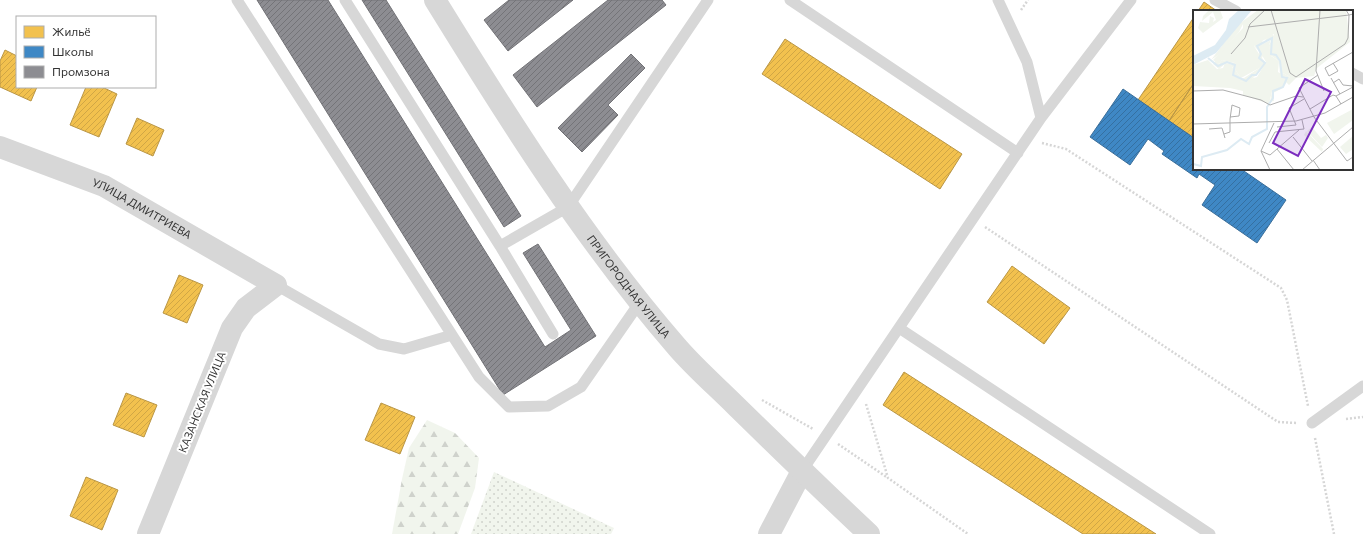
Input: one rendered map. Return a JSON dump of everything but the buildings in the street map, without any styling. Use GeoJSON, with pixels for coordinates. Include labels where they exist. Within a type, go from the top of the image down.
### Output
{"type":"FeatureCollection","features":[{"type":"Feature","properties":{"kind":"street","name":"ПРИГОРОДНАЯ УЛИЦА"},"geometry":{"type":"LineString","coordinates":[[435,0],[486,82],[568,207],[640,302],[678,349],[802,471],[869,534]]}},
{"type":"Feature","properties":{"kind":"street","name":"УЛИЦА ДМИТРИЕВА"},"geometry":{"type":"LineString","coordinates":[[0,147],[104,186],[276,285]]}},
{"type":"Feature","properties":{"kind":"street","name":"КАЗАНСКАЯ УЛИЦА"},"geometry":{"type":"LineString","coordinates":[[148,534],[232,328],[246,308],[276,285]]}},
{"type":"Feature","properties":{"kind":"street"},"geometry":{"type":"LineString","coordinates":[[769,534],[802,471]]}},
{"type":"Feature","properties":{"kind":"lane"},"geometry":{"type":"LineString","coordinates":[[237,0],[479,377],[509,407],[548,406],[581,387],[640,302]]}},
{"type":"Feature","properties":{"kind":"lane"},"geometry":{"type":"LineString","coordinates":[[345,0],[554,334]]}},
{"type":"Feature","properties":{"kind":"lane"},"geometry":{"type":"LineString","coordinates":[[500,246],[568,207],[708,0]]}},
{"type":"Feature","properties":{"kind":"lane"},"geometry":{"type":"LineString","coordinates":[[790,0],[1018,153]]}},
{"type":"Feature","properties":{"kind":"lane"},"geometry":{"type":"LineString","coordinates":[[998,0],[1027,62],[1041,118]]}},
{"type":"Feature","properties":{"kind":"lane"},"geometry":{"type":"LineString","coordinates":[[802,471],[1041,118],[1131,0]]}},
{"type":"Feature","properties":{"kind":"lane"},"geometry":{"type":"LineString","coordinates":[[1214,0],[1234,10]]}},
{"type":"Feature","properties":{"kind":"lane"},"geometry":{"type":"LineString","coordinates":[[1353,74],[1363,79]]}},
{"type":"Feature","properties":{"kind":"lane"},"geometry":{"type":"LineString","coordinates":[[276,285],[379,344],[404,349],[452,335]]}},
{"type":"Feature","properties":{"kind":"lane"},"geometry":{"type":"LineString","coordinates":[[899,328],[1210,534]]}},
{"type":"Feature","properties":{"kind":"lane"},"geometry":{"type":"LineString","coordinates":[[1312,423],[1363,386]]}},
{"type":"Feature","properties":{"kind":"path"},"geometry":{"type":"LineString","coordinates":[[1027,140],[1066,149],[1281,288],[1287,300],[1334,534]]}},
{"type":"Feature","properties":{"kind":"path"},"geometry":{"type":"LineString","coordinates":[[973,219],[1278,422],[1312,423]]}},
{"type":"Feature","properties":{"kind":"path"},"geometry":{"type":"LineString","coordinates":[[861,385],[888,478]]}},
{"type":"Feature","properties":{"kind":"path"},"geometry":{"type":"LineString","coordinates":[[760,398],[826,436],[968,534]]}},
{"type":"Feature","properties":{"kind":"green space"},"geometry":{"type":"Polygon","coordinates":[[[427,420],[455,433],[479,458],[475,488],[458,534],[392,534],[409,448],[427,420]]]}},
{"type":"Feature","properties":{"kind":"green space"},"geometry":{"type":"Polygon","coordinates":[[[494,472],[614,528],[611,534],[471,534],[494,472]]]}}]}
